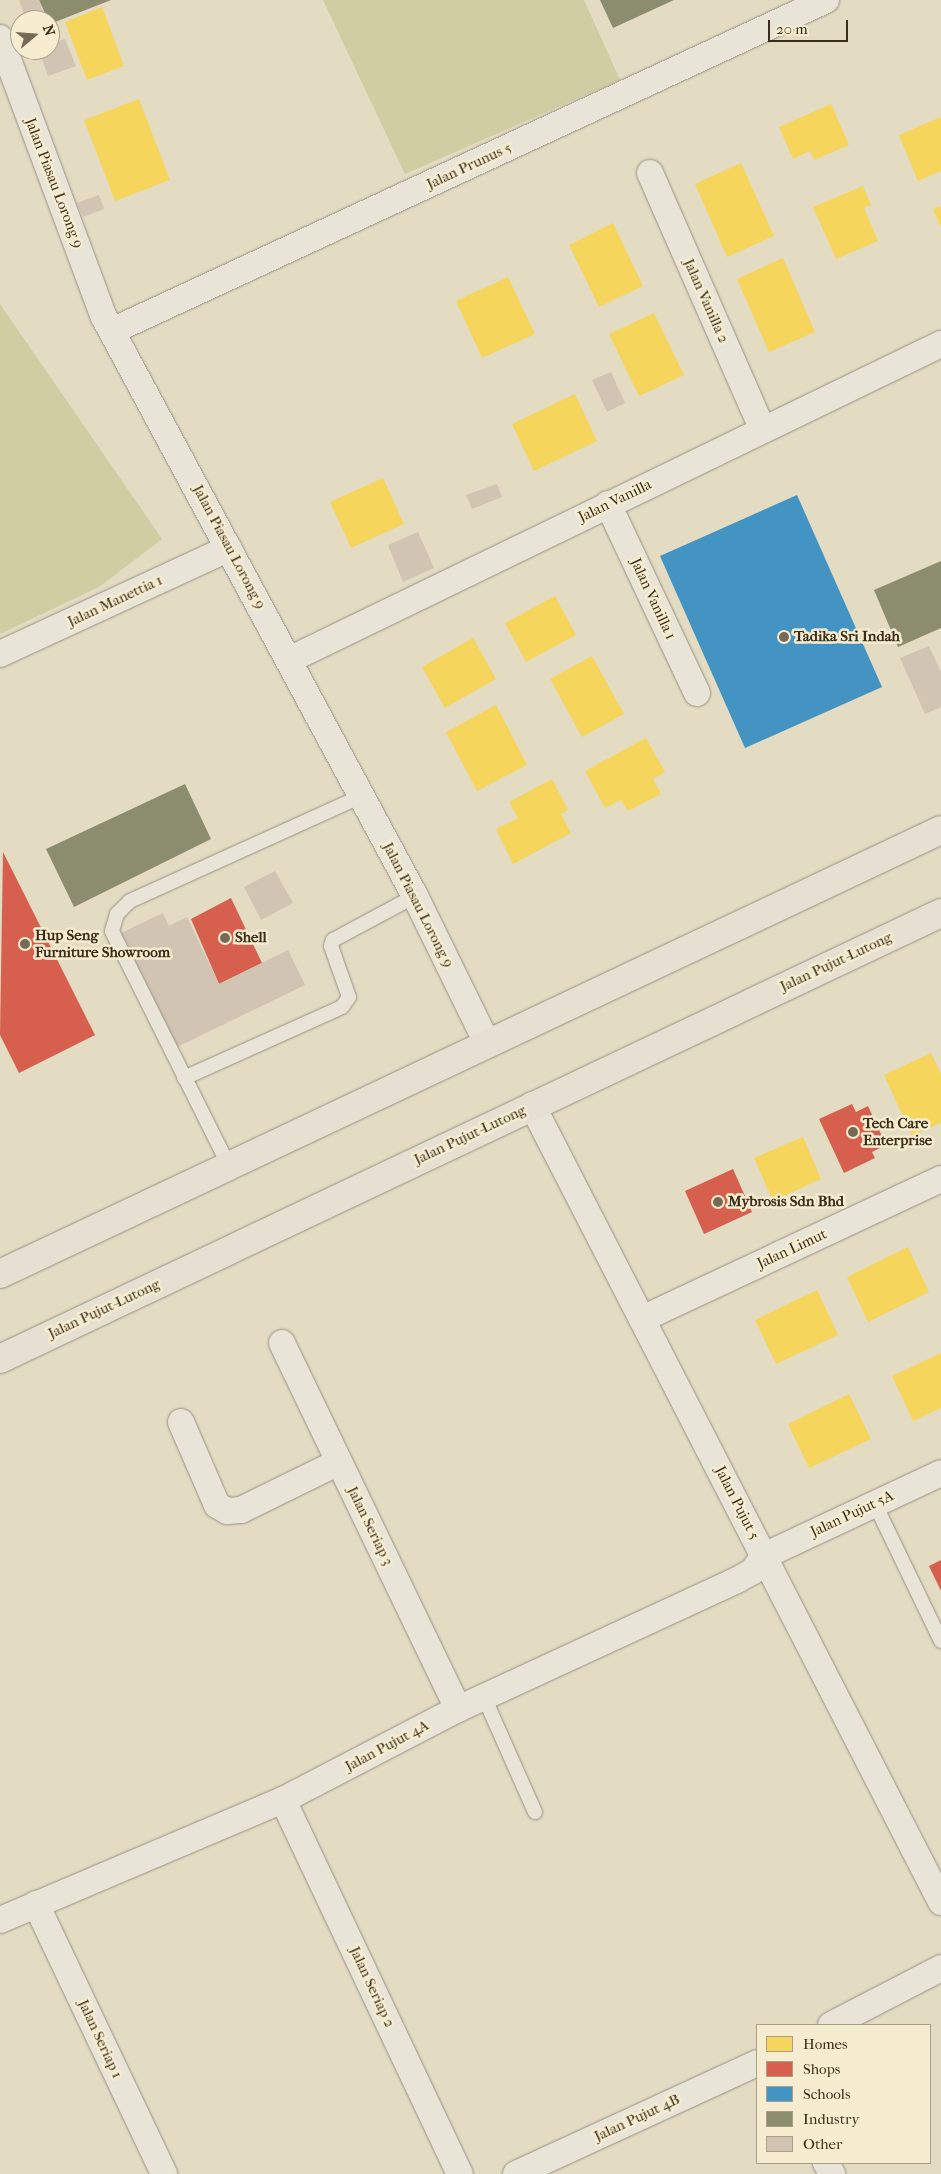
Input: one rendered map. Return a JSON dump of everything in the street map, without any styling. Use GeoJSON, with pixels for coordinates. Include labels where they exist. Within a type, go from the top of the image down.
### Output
{"type":"FeatureCollection","features":[{"type":"Feature","properties":{"kind":"highway"},"geometry":{"type":"LineString","coordinates":[[0,1274],[228,1164],[941,830]]}},
{"type":"Feature","properties":{"kind":"highway","name":"Jalan Pujut-Lutong"},"geometry":{"type":"LineString","coordinates":[[0,1358],[941,913]]}},
{"type":"Feature","properties":{"kind":"street","name":"Jalan Prunus 5"},"geometry":{"type":"LineString","coordinates":[[112,332],[826,0]]}},
{"type":"Feature","properties":{"kind":"street","name":"Jalan Piasau Lorong 9"},"geometry":{"type":"LineString","coordinates":[[0,38],[112,332],[230,548],[415,896],[487,1043]]}},
{"type":"Feature","properties":{"kind":"street","name":"Jalan Vanilla 2"},"geometry":{"type":"LineString","coordinates":[[650,173],[762,428]]}},
{"type":"Feature","properties":{"kind":"street","name":"Jalan Vanilla"},"geometry":{"type":"LineString","coordinates":[[290,660],[762,428],[941,344]]}},
{"type":"Feature","properties":{"kind":"street","name":"Jalan Vanilla 1"},"geometry":{"type":"LineString","coordinates":[[608,504],[697,693]]}},
{"type":"Feature","properties":{"kind":"street","name":"Jalan Manettia 1"},"geometry":{"type":"LineString","coordinates":[[0,654],[230,548]]}},
{"type":"Feature","properties":{"kind":"street","name":"Jalan Pujut 5"},"geometry":{"type":"LineString","coordinates":[[532,1105],[941,1902]]}},
{"type":"Feature","properties":{"kind":"street","name":"Jalan Limut"},"geometry":{"type":"LineString","coordinates":[[642,1319],[941,1179]]}},
{"type":"Feature","properties":{"kind":"street","name":"Jalan Seriap 3"},"geometry":{"type":"LineString","coordinates":[[282,1344],[458,1709]]}},
{"type":"Feature","properties":{"kind":"street"},"geometry":{"type":"LineString","coordinates":[[181,1422],[217,1505],[227,1511],[241,1510],[339,1462]]}},
{"type":"Feature","properties":{"kind":"street","name":"Jalan Pujut 5A"},"geometry":{"type":"LineString","coordinates":[[764,1556],[941,1473]]}},
{"type":"Feature","properties":{"kind":"street","name":"Jalan Pujut 4A"},"geometry":{"type":"LineString","coordinates":[[0,1920],[283,1800],[458,1709],[737,1580],[753,1571],[764,1556]]}},
{"type":"Feature","properties":{"kind":"street","name":"Jalan Seriap 2"},"geometry":{"type":"LineString","coordinates":[[283,1800],[460,2174]]}},
{"type":"Feature","properties":{"kind":"street","name":"Jalan Seriap 1"},"geometry":{"type":"LineString","coordinates":[[36,1904],[164,2174]]}},
{"type":"Feature","properties":{"kind":"street"},"geometry":{"type":"LineString","coordinates":[[833,2024],[941,1968]]}},
{"type":"Feature","properties":{"kind":"street","name":"Jalan Pujut 4B"},"geometry":{"type":"LineString","coordinates":[[516,2174],[756,2063]]}},
{"type":"Feature","properties":{"kind":"lane"},"geometry":{"type":"LineString","coordinates":[[228,1164],[112,931],[117,914],[130,901],[362,796]]}},
{"type":"Feature","properties":{"kind":"lane"},"geometry":{"type":"LineString","coordinates":[[184,1078],[342,1007],[349,997],[331,946],[334,940],[415,896]]}},
{"type":"Feature","properties":{"kind":"lane"},"geometry":{"type":"LineString","coordinates":[[875,1504],[941,1641]]}},
{"type":"Feature","properties":{"kind":"lane"},"geometry":{"type":"LineString","coordinates":[[484,1697],[535,1812]]}},
{"type":"Feature","properties":{"kind":"shaded area"},"geometry":{"type":"Polygon","coordinates":[[[323,0],[584,0],[620,80],[405,174],[323,0]]]}},
{"type":"Feature","properties":{"kind":"shaded area"},"geometry":{"type":"Polygon","coordinates":[[[0,304],[162,539],[99,587],[0,634],[0,304]]]}},
{"type":"Feature","properties":{"kind":"building: Homes"},"geometry":{"type":"Polygon","coordinates":[[[102,7],[124,66],[87,80],[65,22],[102,7]]]}},
{"type":"Feature","properties":{"kind":"building: Homes"},"geometry":{"type":"Polygon","coordinates":[[[139,99],[170,180],[115,201],[84,120],[139,99]]]}},
{"type":"Feature","properties":{"kind":"building: Homes"},"geometry":{"type":"Polygon","coordinates":[[[831,104],[849,145],[814,160],[810,151],[793,159],[779,127],[831,104]]]}},
{"type":"Feature","properties":{"kind":"building: Homes"},"geometry":{"type":"Polygon","coordinates":[[[941,117],[941,171],[918,181],[899,135],[941,117]]]}},
{"type":"Feature","properties":{"kind":"building: Homes"},"geometry":{"type":"Polygon","coordinates":[[[741,163],[774,236],[727,257],[695,184],[741,163]]]}},
{"type":"Feature","properties":{"kind":"building: Homes"},"geometry":{"type":"Polygon","coordinates":[[[863,186],[871,205],[864,208],[878,241],[836,259],[813,207],[863,186]]]}},
{"type":"Feature","properties":{"kind":"building: Homes"},"geometry":{"type":"Polygon","coordinates":[[[941,206],[941,227],[933,209],[941,206]]]}},
{"type":"Feature","properties":{"kind":"building: Homes"},"geometry":{"type":"Polygon","coordinates":[[[613,223],[643,286],[599,307],[569,245],[613,223]]]}},
{"type":"Feature","properties":{"kind":"building: Homes"},"geometry":{"type":"Polygon","coordinates":[[[783,258],[815,332],[769,352],[737,279],[783,258]]]}},
{"type":"Feature","properties":{"kind":"building: Homes"},"geometry":{"type":"Polygon","coordinates":[[[508,277],[535,334],[482,358],[456,301],[508,277]]]}},
{"type":"Feature","properties":{"kind":"building: Homes"},"geometry":{"type":"Polygon","coordinates":[[[654,313],[684,375],[639,396],[609,334],[654,313]]]}},
{"type":"Feature","properties":{"kind":"building: Homes"},"geometry":{"type":"Polygon","coordinates":[[[575,394],[597,441],[534,471],[512,424],[575,394]]]}},
{"type":"Feature","properties":{"kind":"building: Homes"},"geometry":{"type":"Polygon","coordinates":[[[383,478],[404,524],[351,548],[330,502],[383,478]]]}},
{"type":"Feature","properties":{"kind":"building: Homes"},"geometry":{"type":"Polygon","coordinates":[[[555,596],[576,635],[526,662],[505,623],[555,596]]]}},
{"type":"Feature","properties":{"kind":"building: Homes"},"geometry":{"type":"Polygon","coordinates":[[[473,638],[496,679],[445,708],[422,667],[473,638]]]}},
{"type":"Feature","properties":{"kind":"building: Homes"},"geometry":{"type":"Polygon","coordinates":[[[592,656],[624,714],[582,737],[550,679],[592,656]]]}},
{"type":"Feature","properties":{"kind":"building: Homes"},"geometry":{"type":"Polygon","coordinates":[[[496,705],[527,765],[477,791],[446,732],[496,705]]]}},
{"type":"Feature","properties":{"kind":"building: Homes"},"geometry":{"type":"Polygon","coordinates":[[[646,738],[665,772],[653,779],[661,794],[628,811],[621,800],[605,808],[585,771],[646,738]]]}},
{"type":"Feature","properties":{"kind":"building: Homes"},"geometry":{"type":"Polygon","coordinates":[[[552,779],[568,810],[561,814],[571,833],[513,864],[496,829],[518,818],[509,802],[552,779]]]}},
{"type":"Feature","properties":{"kind":"building: Homes"},"geometry":{"type":"Polygon","coordinates":[[[931,1053],[941,1074],[941,1123],[912,1136],[884,1075],[931,1053]]]}},
{"type":"Feature","properties":{"kind":"building: Homes"},"geometry":{"type":"Polygon","coordinates":[[[803,1137],[821,1179],[773,1201],[754,1158],[803,1137]]]}},
{"type":"Feature","properties":{"kind":"building: Homes"},"geometry":{"type":"Polygon","coordinates":[[[908,1247],[929,1292],[868,1322],[847,1277],[908,1247]]]}},
{"type":"Feature","properties":{"kind":"building: Homes"},"geometry":{"type":"Polygon","coordinates":[[[817,1290],[838,1335],[776,1364],[755,1320],[817,1290]]]}},
{"type":"Feature","properties":{"kind":"building: Homes"},"geometry":{"type":"Polygon","coordinates":[[[941,1353],[941,1408],[913,1421],[892,1376],[941,1353]]]}},
{"type":"Feature","properties":{"kind":"building: Homes"},"geometry":{"type":"Polygon","coordinates":[[[849,1394],[871,1439],[809,1468],[788,1424],[849,1394]]]}},
{"type":"Feature","properties":{"kind":"building: Shops","name":"Hup Seng Furniture Showroom"},"geometry":{"type":"Polygon","coordinates":[[[3,852],[95,1035],[19,1073],[0,1035],[3,852]]]}},
{"type":"Feature","properties":{"kind":"building: Shops","name":"Shell"},"geometry":{"type":"Polygon","coordinates":[[[231,898],[262,963],[219,984],[191,919],[231,898]]]}},
{"type":"Feature","properties":{"kind":"building: Shops","name":"Tech Care Enterprise"},"geometry":{"type":"Polygon","coordinates":[[[852,1104],[856,1112],[868,1106],[886,1145],[872,1152],[875,1158],[844,1173],[819,1119],[852,1104]]]}},
{"type":"Feature","properties":{"kind":"building: Shops","name":"Mybrosis Sdn Bhd"},"geometry":{"type":"Polygon","coordinates":[[[733,1169],[752,1212],[704,1234],[685,1191],[733,1169]]]}},
{"type":"Feature","properties":{"kind":"building: Shops"},"geometry":{"type":"Polygon","coordinates":[[[941,1560],[941,1591],[929,1566],[941,1560]]]}},
{"type":"Feature","properties":{"kind":"building: Schools"},"geometry":{"type":"Polygon","coordinates":[[[797,495],[882,687],[745,748],[660,556],[797,495]]]}},
{"type":"Feature","properties":{"kind":"building: Industry"},"geometry":{"type":"Polygon","coordinates":[[[39,0],[111,0],[60,20],[60,10],[44,10],[39,0]]]}},
{"type":"Feature","properties":{"kind":"building: Industry"},"geometry":{"type":"Polygon","coordinates":[[[600,0],[674,0],[613,28],[600,0]]]}},
{"type":"Feature","properties":{"kind":"building: Industry"},"geometry":{"type":"Polygon","coordinates":[[[941,561],[941,628],[898,647],[874,590],[941,561]]]}},
{"type":"Feature","properties":{"kind":"building: Industry"},"geometry":{"type":"Polygon","coordinates":[[[185,784],[211,839],[74,907],[46,849],[185,784]]]}},
{"type":"Feature","properties":{"kind":"building: Other"},"geometry":{"type":"Polygon","coordinates":[[[19,0],[39,0],[42,10],[22,10],[19,0]]]}},
{"type":"Feature","properties":{"kind":"building: Other"},"geometry":{"type":"Polygon","coordinates":[[[65,39],[76,66],[48,76],[42,60],[60,60],[60,41],[65,39]]]}},
{"type":"Feature","properties":{"kind":"building: Other"},"geometry":{"type":"Polygon","coordinates":[[[99,195],[104,209],[83,217],[77,203],[99,195]]]}},
{"type":"Feature","properties":{"kind":"building: Other"},"geometry":{"type":"Polygon","coordinates":[[[611,372],[625,403],[607,412],[592,380],[611,372]]]}},
{"type":"Feature","properties":{"kind":"building: Other"},"geometry":{"type":"Polygon","coordinates":[[[497,484],[502,497],[472,509],[466,495],[497,484]]]}},
{"type":"Feature","properties":{"kind":"building: Other"},"geometry":{"type":"Polygon","coordinates":[[[418,532],[434,568],[403,582],[388,545],[418,532]]]}},
{"type":"Feature","properties":{"kind":"building: Other"},"geometry":{"type":"Polygon","coordinates":[[[929,646],[941,672],[941,707],[925,714],[900,658],[929,646]]]}},
{"type":"Feature","properties":{"kind":"building: Other"},"geometry":{"type":"Polygon","coordinates":[[[275,871],[293,903],[261,920],[244,887],[275,871]]]}},
{"type":"Feature","properties":{"kind":"building: Other"},"geometry":{"type":"Polygon","coordinates":[[[163,913],[169,926],[187,917],[219,984],[288,950],[305,985],[177,1047],[121,933],[163,913]]]}},
{"type":"Feature","properties":{"kind":"place","name":"Tadika Sri Indah"},"geometry":{"type":"Point","coordinates":[784,637]}},
{"type":"Feature","properties":{"kind":"place","name":"Shell"},"geometry":{"type":"Point","coordinates":[225,938]}},
{"type":"Feature","properties":{"kind":"place","name":"Hup Seng Furniture Showroom"},"geometry":{"type":"Point","coordinates":[25,944]}},
{"type":"Feature","properties":{"kind":"place","name":"Tech Care Enterprise"},"geometry":{"type":"Point","coordinates":[853,1132]}},
{"type":"Feature","properties":{"kind":"place","name":"Mybrosis Sdn Bhd"},"geometry":{"type":"Point","coordinates":[718,1202]}}]}
